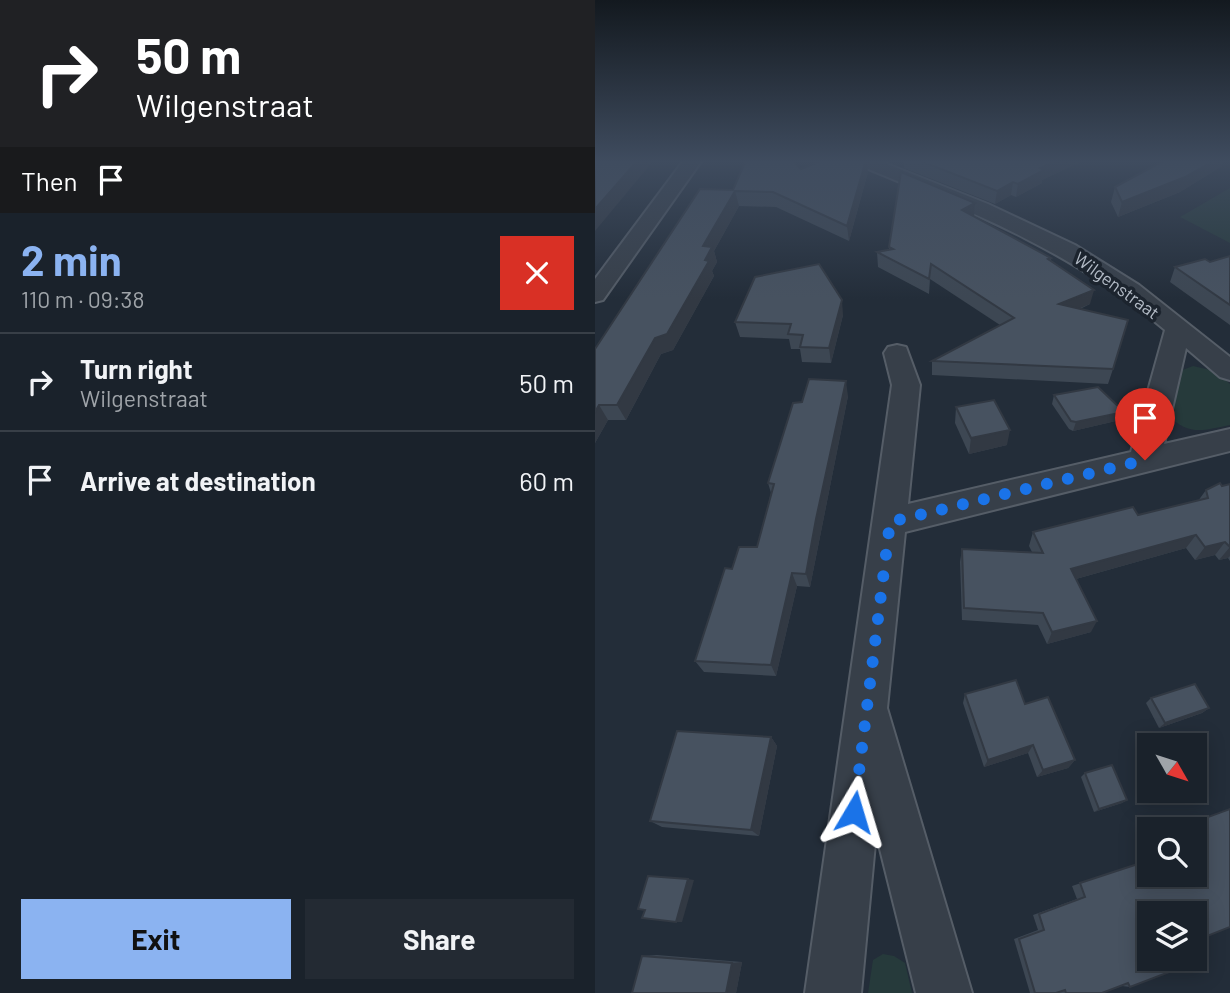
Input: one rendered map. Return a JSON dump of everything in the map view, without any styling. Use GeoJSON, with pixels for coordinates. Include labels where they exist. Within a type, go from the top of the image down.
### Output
{"type":"FeatureCollection","features":[{"type":"Feature","properties":{"kind":"street"},"geometry":{"type":"LineString","coordinates":[[595,295],[660,206]]}},
{"type":"Feature","properties":{"kind":"street","name":"Wilgenstraat"},"geometry":{"type":"LineString","coordinates":[[977,206],[1059,245],[1098,267],[1230,371]]}},
{"type":"Feature","properties":{"kind":"street","name":"Wilgenstraat"},"geometry":{"type":"LineString","coordinates":[[1145,460],[1178,329]]}},
{"type":"Feature","properties":{"kind":"street"},"geometry":{"type":"LineString","coordinates":[[833,993],[905,385],[897,353]]}},
{"type":"Feature","properties":{"kind":"street"},"geometry":{"type":"LineString","coordinates":[[890,522],[1230,440]]}},
{"type":"Feature","properties":{"kind":"street"},"geometry":{"type":"LineString","coordinates":[[866,708],[944,993]]}},
{"type":"Feature","properties":{"kind":"green space"},"geometry":{"type":"Polygon","coordinates":[[[1198,206],[1230,206],[1230,243],[1180,217],[1198,206]]]}},
{"type":"Feature","properties":{"kind":"green space"},"geometry":{"type":"Polygon","coordinates":[[[1193,366],[1215,371],[1230,384],[1230,425],[1211,429],[1189,429],[1166,414],[1180,371],[1193,366]]]}},
{"type":"Feature","properties":{"kind":"green space"},"geometry":{"type":"Polygon","coordinates":[[[883,954],[894,956],[905,963],[912,993],[868,993],[873,960],[883,954]]]}},
{"type":"Feature","properties":{"kind":"building"},"geometry":{"type":"Polygon","coordinates":[[[689,206],[726,206],[703,246],[712,247],[705,260],[709,261],[667,334],[655,338],[617,405],[599,405],[595,412],[595,349],[689,206]]]}},
{"type":"Feature","properties":{"kind":"building"},"geometry":{"type":"Polygon","coordinates":[[[804,206],[853,206],[847,226],[804,206]]]}},
{"type":"Feature","properties":{"kind":"building"},"geometry":{"type":"Polygon","coordinates":[[[896,206],[969,206],[962,210],[1051,258],[1048,259],[1094,290],[1059,304],[1128,320],[1113,369],[932,361],[1014,318],[931,264],[929,279],[877,252],[893,249],[889,247],[896,206]]]}},
{"type":"Feature","properties":{"kind":"building"},"geometry":{"type":"Polygon","coordinates":[[[1230,256],[1230,305],[1175,267],[1205,259],[1210,262],[1230,256]]]}},
{"type":"Feature","properties":{"kind":"building"},"geometry":{"type":"Polygon","coordinates":[[[819,264],[842,300],[829,348],[800,347],[803,335],[788,334],[791,324],[735,322],[755,277],[819,264]]]}},
{"type":"Feature","properties":{"kind":"building"},"geometry":{"type":"Polygon","coordinates":[[[809,379],[846,381],[806,574],[792,573],[771,665],[695,661],[725,568],[732,569],[739,547],[757,547],[774,484],[768,483],[793,403],[802,402],[809,379]]]}},
{"type":"Feature","properties":{"kind":"building"},"geometry":{"type":"Polygon","coordinates":[[[1098,387],[1124,412],[1071,421],[1054,395],[1098,387]]]}},
{"type":"Feature","properties":{"kind":"building"},"geometry":{"type":"Polygon","coordinates":[[[994,400],[1010,430],[971,438],[956,407],[994,400]]]}},
{"type":"Feature","properties":{"kind":"building"},"geometry":{"type":"Polygon","coordinates":[[[1220,483],[1222,486],[1230,484],[1230,547],[1225,542],[1205,547],[1196,535],[1071,569],[1097,621],[1052,632],[1043,613],[964,608],[962,549],[1043,553],[1033,532],[1133,507],[1138,515],[1208,498],[1206,490],[1220,483]]]}},
{"type":"Feature","properties":{"kind":"building"},"geometry":{"type":"Polygon","coordinates":[[[1016,680],[1025,704],[1048,697],[1075,760],[1043,770],[1033,745],[988,760],[965,694],[1016,680]]]}},
{"type":"Feature","properties":{"kind":"building"},"geometry":{"type":"Polygon","coordinates":[[[1195,684],[1209,708],[1165,723],[1151,698],[1195,684]]]}},
{"type":"Feature","properties":{"kind":"building"},"geometry":{"type":"Polygon","coordinates":[[[677,731],[771,737],[751,830],[650,821],[677,731]]]}},
{"type":"Feature","properties":{"kind":"building"},"geometry":{"type":"Polygon","coordinates":[[[1112,765],[1127,800],[1099,809],[1085,773],[1112,765]]]}},
{"type":"Feature","properties":{"kind":"building"},"geometry":{"type":"Polygon","coordinates":[[[1230,809],[1230,927],[1207,936],[1207,901],[1137,901],[1137,971],[1172,971],[1130,987],[1128,983],[1102,993],[1066,993],[1065,990],[1035,993],[1019,939],[1044,930],[1039,914],[1085,897],[1080,883],[1137,864],[1137,887],[1207,887],[1207,817],[1230,809]]]}},
{"type":"Feature","properties":{"kind":"building"},"geometry":{"type":"Polygon","coordinates":[[[648,876],[688,879],[676,922],[642,918],[645,910],[638,909],[648,876]]]}},
{"type":"Feature","properties":{"kind":"building"},"geometry":{"type":"Polygon","coordinates":[[[642,956],[732,963],[726,993],[632,993],[642,956]]]}},
{"type":"Feature","properties":{"kind":"route"},"geometry":{"type":"LineString","coordinates":[[854,812],[890,522],[1145,460]]}}]}
